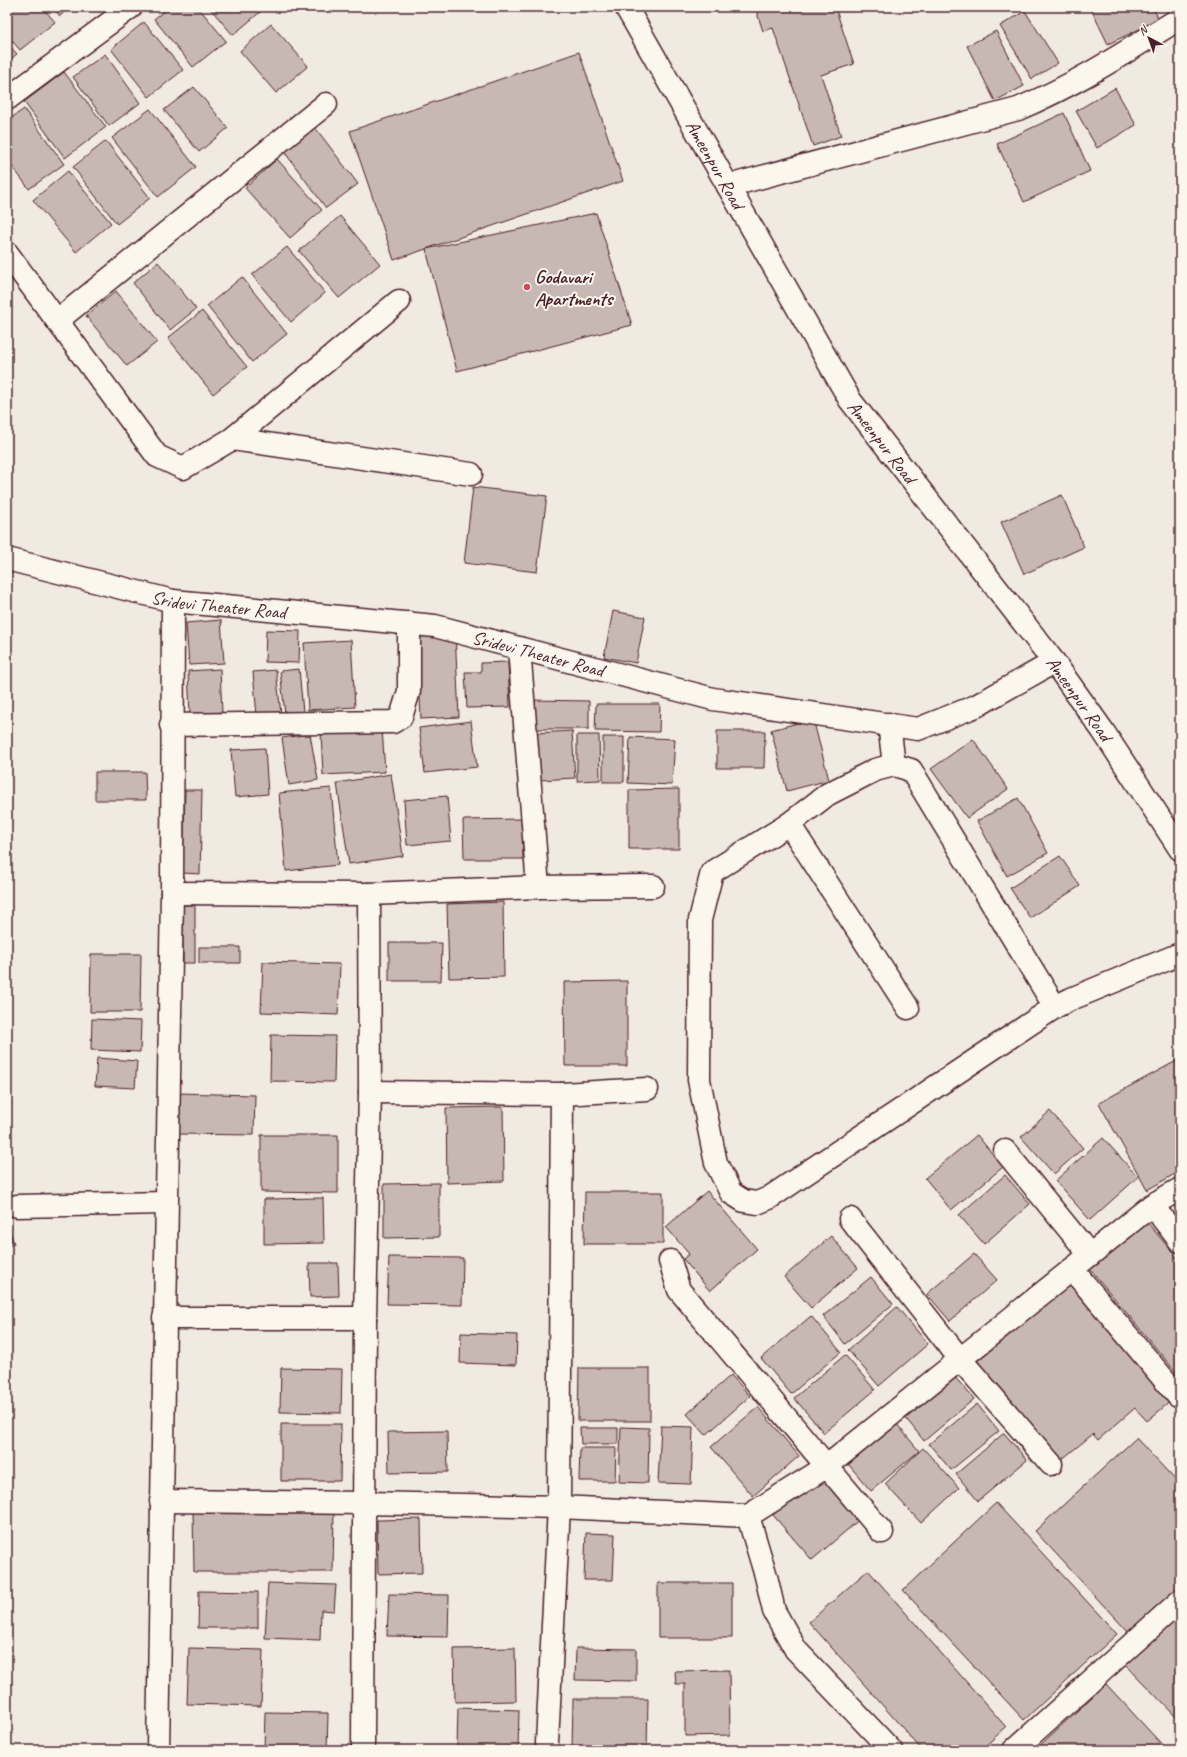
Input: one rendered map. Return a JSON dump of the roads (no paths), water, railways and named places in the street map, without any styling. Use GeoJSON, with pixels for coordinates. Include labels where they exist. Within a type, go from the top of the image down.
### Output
{"type":"FeatureCollection","features":[{"type":"Feature","properties":{"kind":"street"},"geometry":{"type":"LineString","coordinates":[[7,99],[131,7]]}},
{"type":"Feature","properties":{"kind":"street","name":"Ameenpur Road"},"geometry":{"type":"LineString","coordinates":[[626,7],[850,400],[1054,662],[1103,731],[1180,849]]}},
{"type":"Feature","properties":{"kind":"street"},"geometry":{"type":"LineString","coordinates":[[728,186],[1018,109],[1049,96],[1087,76],[1180,18]]}},
{"type":"Feature","properties":{"kind":"street"},"geometry":{"type":"LineString","coordinates":[[58,320],[326,104]]}},
{"type":"Feature","properties":{"kind":"street"},"geometry":{"type":"LineString","coordinates":[[7,253],[58,320],[157,456],[183,468],[232,439],[399,301]]}},
{"type":"Feature","properties":{"kind":"street"},"geometry":{"type":"LineString","coordinates":[[232,439],[471,474]]}},
{"type":"Feature","properties":{"kind":"street","name":"Sridevi Theater Road"},"geometry":{"type":"LineString","coordinates":[[7,559],[173,601],[435,626],[713,699],[918,729],[976,706],[1054,662]]}},
{"type":"Feature","properties":{"kind":"street"},"geometry":{"type":"LineString","coordinates":[[158,1750],[172,893],[171,725],[173,601]]}},
{"type":"Feature","properties":{"kind":"street"},"geometry":{"type":"LineString","coordinates":[[171,725],[393,722],[401,717],[409,691],[409,623]]}},
{"type":"Feature","properties":{"kind":"street"},"geometry":{"type":"LineString","coordinates":[[519,648],[538,887]]}},
{"type":"Feature","properties":{"kind":"street"},"geometry":{"type":"LineString","coordinates":[[889,724],[894,765]]}},
{"type":"Feature","properties":{"kind":"street"},"geometry":{"type":"LineString","coordinates":[[1055,1007],[911,770],[894,765],[875,770],[828,794],[789,824],[712,872],[700,920],[699,1080],[716,1163],[731,1193],[744,1201],[757,1203],[769,1198],[1055,1007],[1180,954]]}},
{"type":"Feature","properties":{"kind":"street"},"geometry":{"type":"LineString","coordinates":[[789,824],[908,1008]]}},
{"type":"Feature","properties":{"kind":"street"},"geometry":{"type":"LineString","coordinates":[[172,893],[369,894],[538,887],[653,886]]}},
{"type":"Feature","properties":{"kind":"street"},"geometry":{"type":"LineString","coordinates":[[363,1750],[365,1318],[370,1092],[369,894]]}},
{"type":"Feature","properties":{"kind":"street"},"geometry":{"type":"LineString","coordinates":[[370,1092],[562,1094],[647,1089]]}},
{"type":"Feature","properties":{"kind":"street"},"geometry":{"type":"LineString","coordinates":[[547,1743],[559,1507],[562,1094]]}},
{"type":"Feature","properties":{"kind":"street"},"geometry":{"type":"LineString","coordinates":[[1005,1151],[1090,1256]]}},
{"type":"Feature","properties":{"kind":"street"},"geometry":{"type":"LineString","coordinates":[[161,1501],[559,1507],[748,1516],[826,1467],[1152,1205],[1180,1189]]}},
{"type":"Feature","properties":{"kind":"street"},"geometry":{"type":"LineString","coordinates":[[17,1206],[166,1203]]}},
{"type":"Feature","properties":{"kind":"street"},"geometry":{"type":"LineString","coordinates":[[1152,1205],[1180,1241]]}},
{"type":"Feature","properties":{"kind":"street"},"geometry":{"type":"LineString","coordinates":[[850,1219],[960,1359],[1051,1464]]}},
{"type":"Feature","properties":{"kind":"street"},"geometry":{"type":"LineString","coordinates":[[670,1261],[678,1290],[882,1532]]}},
{"type":"Feature","properties":{"kind":"street"},"geometry":{"type":"LineString","coordinates":[[1072,1269],[1178,1396]]}},
{"type":"Feature","properties":{"kind":"street"},"geometry":{"type":"LineString","coordinates":[[164,1318],[365,1318]]}},
{"type":"Feature","properties":{"kind":"street"},"geometry":{"type":"LineString","coordinates":[[748,1516],[766,1576],[774,1611],[796,1650],[891,1750]]}},
{"type":"Feature","properties":{"kind":"street"},"geometry":{"type":"LineString","coordinates":[[1014,1750],[1180,1601]]}},
{"type":"Feature","properties":{"kind":"place","name":"Godavari Apartments"},"geometry":{"type":"Point","coordinates":[527,287]}}]}
